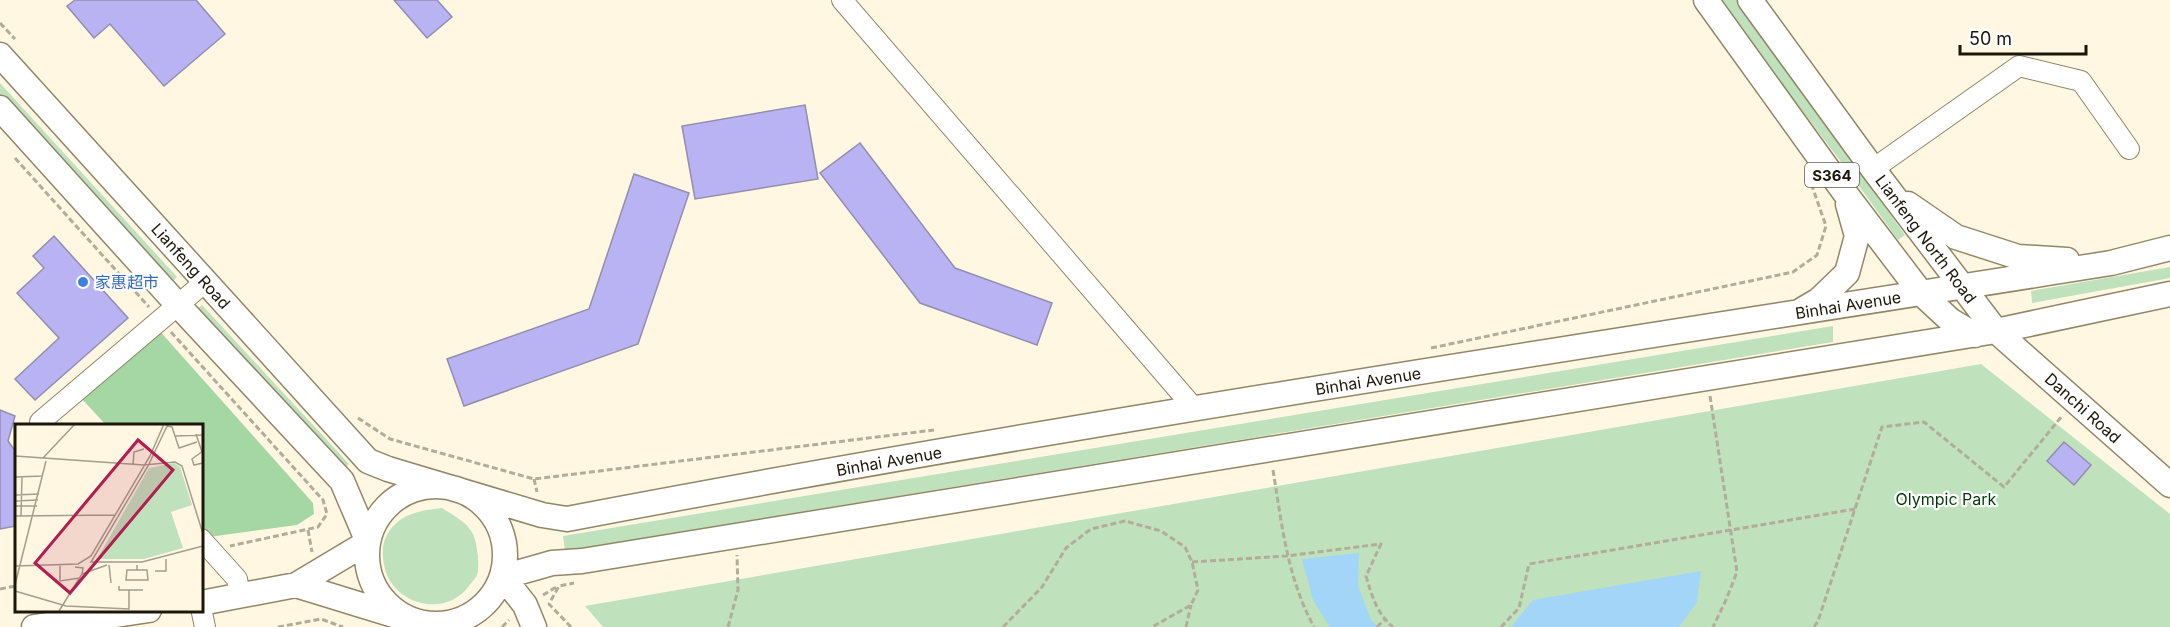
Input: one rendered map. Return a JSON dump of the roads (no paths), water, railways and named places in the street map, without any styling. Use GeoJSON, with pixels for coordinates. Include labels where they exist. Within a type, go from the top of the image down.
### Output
{"type":"FeatureCollection","features":[{"type":"Feature","properties":{"kind":"main road","name":"Lianfeng North Road"},"geometry":{"type":"LineString","coordinates":[[1706,0],[1845,193],[1921,293],[1950,320],[1986,333]]}},
{"type":"Feature","properties":{"kind":"main road","name":"Lianfeng North Road"},"geometry":{"type":"LineString","coordinates":[[1750,0],[1961,287],[1986,333]]}},
{"type":"Feature","properties":{"kind":"main road","name":"Lianfeng Road"},"geometry":{"type":"LineString","coordinates":[[8,48],[205,282],[368,461],[452,487]]}},
{"type":"Feature","properties":{"kind":"main road"},"geometry":{"type":"LineString","coordinates":[[0,108],[168,312],[342,481],[368,542]]}},
{"type":"Feature","properties":{"kind":"main road"},"geometry":{"type":"LineString","coordinates":[[1873,169],[1908,204],[1956,237],[2018,257],[2111,263]]}},
{"type":"Feature","properties":{"kind":"main road"},"geometry":{"type":"LineString","coordinates":[[1792,315],[1820,300],[1847,273],[1857,236],[1845,193]]}},
{"type":"Feature","properties":{"kind":"main road","name":"Binhai Avenue"},"geometry":{"type":"LineString","coordinates":[[452,487],[542,515],[567,519],[725,489],[1194,408],[2111,263],[2170,248]]}},
{"type":"Feature","properties":{"kind":"main road"},"geometry":{"type":"LineString","coordinates":[[503,577],[552,563],[581,572],[1986,333],[2170,294]]}},
{"type":"Feature","properties":{"kind":"main road","name":"Danchi Road"},"geometry":{"type":"LineString","coordinates":[[1986,333],[2170,485]]}},
{"type":"Feature","properties":{"kind":"main road"},"geometry":{"type":"LineString","coordinates":[[296,585],[415,623],[430,625],[454,623],[475,614],[492,598],[503,577],[506,555],[502,532],[491,512],[473,496],[452,487],[430,486],[408,491],[389,503],[375,521],[368,542],[367,565],[374,587],[388,606],[415,623]]}},
{"type":"Feature","properties":{"kind":"main road"},"geometry":{"type":"LineString","coordinates":[[202,603],[296,585],[368,542]]}},
{"type":"Feature","properties":{"kind":"main road"},"geometry":{"type":"LineString","coordinates":[[503,577],[525,605],[534,627]]}},
{"type":"Feature","properties":{"kind":"main road"},"geometry":{"type":"LineString","coordinates":[[34,627],[135,612]]}},
{"type":"Feature","properties":{"kind":"street"},"geometry":{"type":"LineString","coordinates":[[842,0],[1194,408]]}},
{"type":"Feature","properties":{"kind":"street"},"geometry":{"type":"LineString","coordinates":[[1873,169],[2019,66],[2081,81],[2129,149]]}},
{"type":"Feature","properties":{"kind":"street"},"geometry":{"type":"LineString","coordinates":[[42,424],[40,422],[205,282]]}},
{"type":"Feature","properties":{"kind":"street"},"geometry":{"type":"LineString","coordinates":[[206,544],[237,579],[240,596]]}},
{"type":"Feature","properties":{"kind":"street"},"geometry":{"type":"LineString","coordinates":[[202,612],[205,627]]}},
{"type":"Feature","properties":{"kind":"water"},"geometry":{"type":"Polygon","coordinates":[[[1359,553],[1358,586],[1371,620],[1378,627],[1330,627],[1313,600],[1302,559],[1359,553]]]}},
{"type":"Feature","properties":{"kind":"water"},"geometry":{"type":"Polygon","coordinates":[[[1701,571],[1697,602],[1679,627],[1511,627],[1533,600],[1701,571]]]}},
{"type":"Feature","properties":{"kind":"place","name":"家惠超市"},"geometry":{"type":"Point","coordinates":[83,282]}},
{"type":"Feature","properties":{"kind":"park label","name":"Olympic Park"},"geometry":{"type":"Point","coordinates":[1946,499]}}]}
